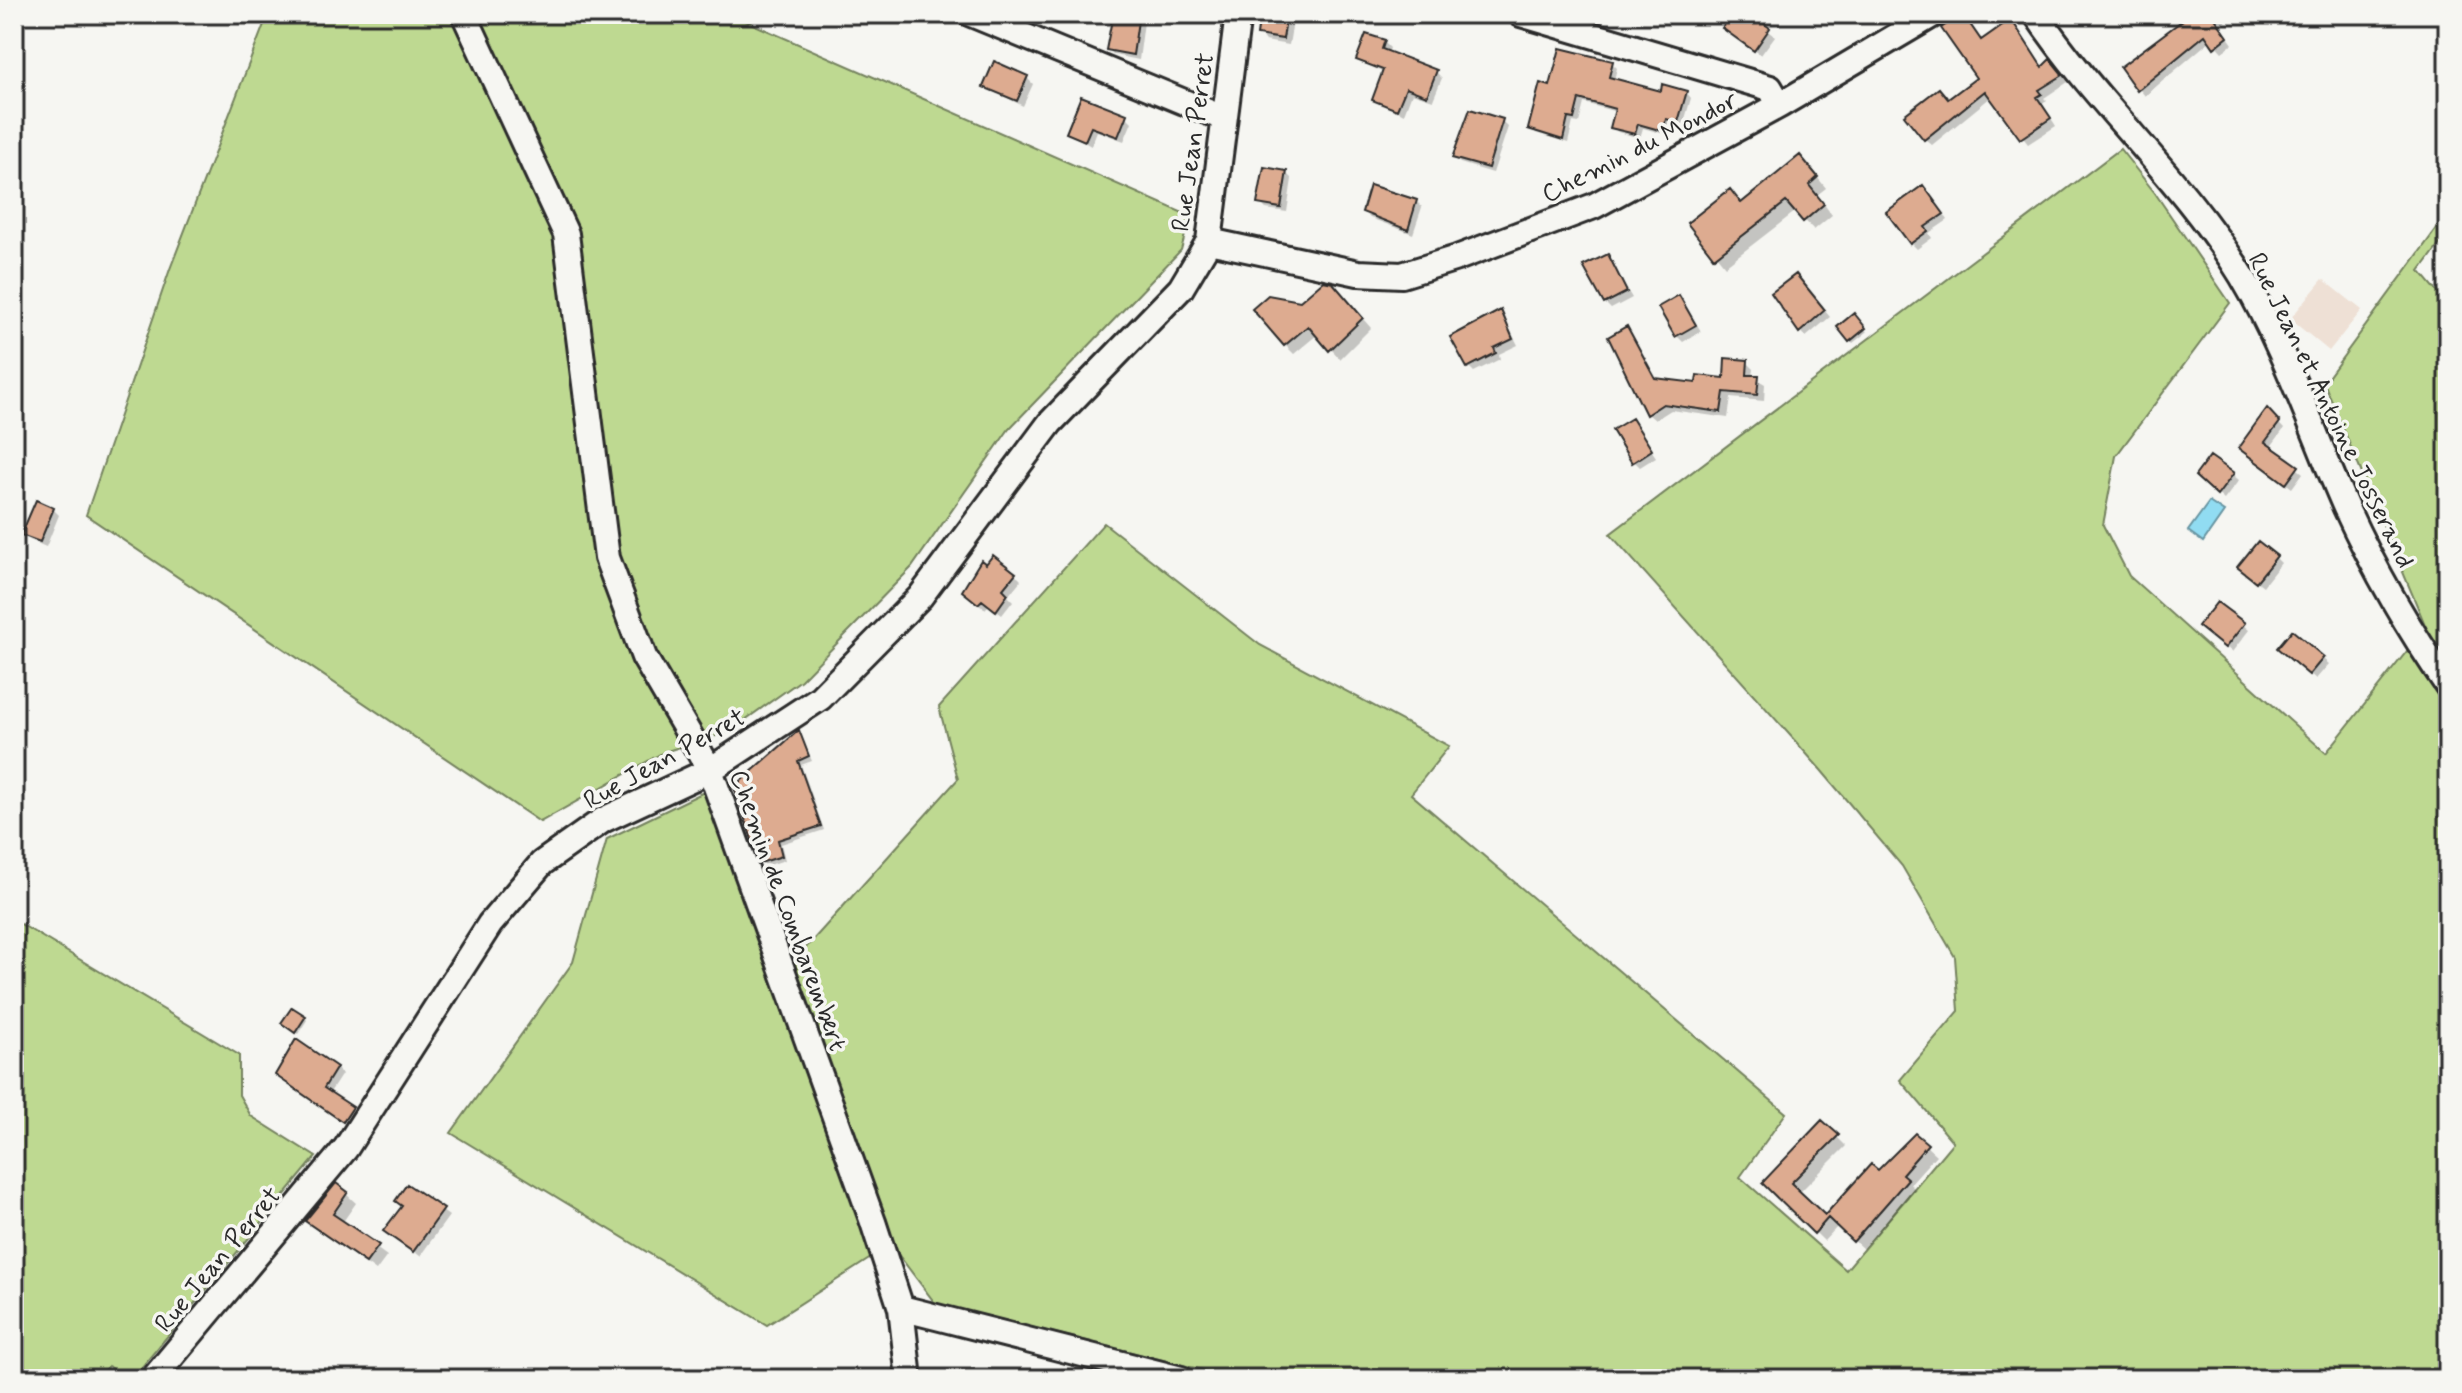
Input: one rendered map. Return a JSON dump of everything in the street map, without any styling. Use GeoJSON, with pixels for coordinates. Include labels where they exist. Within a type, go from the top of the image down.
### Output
{"type":"FeatureCollection","features":[{"type":"Feature","properties":{"kind":"street","name":"Chemin de Combarembert"},"geometry":{"type":"LineString","coordinates":[[464,14],[566,234],[607,558],[644,657],[710,770],[901,1308],[909,1379]]}},
{"type":"Feature","properties":{"kind":"street"},"geometry":{"type":"LineString","coordinates":[[971,14],[1223,118]]}},
{"type":"Feature","properties":{"kind":"street","name":"Rue Jean Perret"},"geometry":{"type":"LineString","coordinates":[[153,1379],[346,1148],[490,924],[542,863],[603,820],[710,770],[820,698],[920,597],[1050,423],[1181,288],[1209,241],[1238,14]]}},
{"type":"Feature","properties":{"kind":"street"},"geometry":{"type":"LineString","coordinates":[[1521,14],[1770,88],[1780,105]]}},
{"type":"Feature","properties":{"kind":"street","name":"Chemin du Mondor"},"geometry":{"type":"LineString","coordinates":[[1209,241],[1358,273],[1402,275],[1457,258],[1594,206],[1780,105],[1934,14]]}},
{"type":"Feature","properties":{"kind":"street","name":"Rue Jean et Antoine Josserand"},"geometry":{"type":"LineString","coordinates":[[2036,14],[2070,64],[2160,167],[2242,276],[2306,410],[2347,509],[2406,626],[2448,686]]}},
{"type":"Feature","properties":{"kind":"street"},"geometry":{"type":"LineString","coordinates":[[901,1308],[1181,1379]]}},
{"type":"Feature","properties":{"kind":"shaded area"},"geometry":{"type":"Polygon","coordinates":[[[2323,279],[2362,310],[2329,351],[2290,319],[2323,279]]]}},
{"type":"Feature","properties":{"kind":"green space"},"geometry":{"type":"Polygon","coordinates":[[[268,14],[730,14],[1190,216],[1181,250],[1009,429],[912,567],[801,680],[728,732],[664,752],[540,822],[86,515],[170,269],[268,14]]]}},
{"type":"Feature","properties":{"kind":"green space"},"geometry":{"type":"Polygon","coordinates":[[[2120,149],[2155,193],[2230,303],[2116,456],[2103,525],[2129,576],[2326,753],[2426,627],[2324,383],[2448,213],[2448,233],[2420,271],[2448,304],[2448,702],[2445,706],[2448,712],[2448,1379],[1207,1379],[1207,1371],[935,1303],[891,1245],[767,1325],[451,1133],[573,962],[607,839],[704,792],[775,982],[958,779],[939,707],[1104,523],[1260,645],[1449,746],[1411,794],[1786,1113],[1740,1177],[1846,1270],[1953,1142],[1900,1080],[1959,1011],[1955,957],[1902,866],[1821,770],[1610,534],[2120,149]]]}},
{"type":"Feature","properties":{"kind":"green space"},"geometry":{"type":"Polygon","coordinates":[[[14,920],[239,1055],[239,1095],[251,1116],[316,1157],[132,1379],[108,1366],[98,1379],[14,1379],[14,920]]]}},
{"type":"Feature","properties":{"kind":"water"},"geometry":{"type":"Polygon","coordinates":[[[2209,502],[2224,512],[2203,542],[2188,531],[2209,502]]]}},
{"type":"Feature","properties":{"kind":"building"},"geometry":{"type":"Polygon","coordinates":[[[1113,14],[1139,14],[1133,55],[1106,50],[1113,14]]]}},
{"type":"Feature","properties":{"kind":"building"},"geometry":{"type":"Polygon","coordinates":[[[1260,14],[1287,14],[1283,39],[1257,35],[1260,14]]]}},
{"type":"Feature","properties":{"kind":"building"},"geometry":{"type":"Polygon","coordinates":[[[1732,14],[1751,14],[1770,28],[1754,51],[1722,28],[1732,14]]]}},
{"type":"Feature","properties":{"kind":"building"},"geometry":{"type":"Polygon","coordinates":[[[1963,14],[1981,40],[2011,19],[2042,67],[2050,59],[2063,75],[2039,90],[2042,94],[2037,97],[2051,118],[2020,139],[1985,91],[1924,140],[1904,115],[1939,88],[1948,99],[1976,78],[1941,28],[1963,14]]]}},
{"type":"Feature","properties":{"kind":"building"},"geometry":{"type":"Polygon","coordinates":[[[2191,14],[2212,14],[2228,37],[2214,48],[2205,35],[2137,91],[2120,67],[2191,14]]]}},
{"type":"Feature","properties":{"kind":"building"},"geometry":{"type":"Polygon","coordinates":[[[1366,34],[1385,40],[1382,49],[1437,70],[1427,96],[1406,88],[1397,110],[1372,100],[1383,70],[1356,60],[1366,34]]]}},
{"type":"Feature","properties":{"kind":"building"},"geometry":{"type":"Polygon","coordinates":[[[1560,48],[1613,61],[1609,77],[1661,91],[1662,84],[1687,91],[1678,122],[1666,119],[1663,131],[1638,124],[1635,134],[1610,128],[1615,109],[1579,99],[1574,119],[1568,118],[1563,140],[1528,129],[1540,83],[1550,86],[1560,48]]]}},
{"type":"Feature","properties":{"kind":"building"},"geometry":{"type":"Polygon","coordinates":[[[994,61],[1028,76],[1017,101],[983,87],[994,61]]]}},
{"type":"Feature","properties":{"kind":"building"},"geometry":{"type":"Polygon","coordinates":[[[1081,96],[1127,114],[1118,137],[1091,127],[1085,141],[1066,133],[1081,96]]]}},
{"type":"Feature","properties":{"kind":"building"},"geometry":{"type":"Polygon","coordinates":[[[1470,109],[1503,119],[1488,168],[1452,158],[1470,109]]]}},
{"type":"Feature","properties":{"kind":"building"},"geometry":{"type":"Polygon","coordinates":[[[1800,155],[1818,177],[1809,185],[1824,204],[1803,222],[1786,202],[1714,258],[1687,223],[1730,189],[1741,203],[1800,155]]]}},
{"type":"Feature","properties":{"kind":"building"},"geometry":{"type":"Polygon","coordinates":[[[1264,167],[1287,171],[1281,208],[1257,204],[1264,167]]]}},
{"type":"Feature","properties":{"kind":"building"},"geometry":{"type":"Polygon","coordinates":[[[1370,185],[1417,200],[1408,230],[1362,212],[1370,185]]]}},
{"type":"Feature","properties":{"kind":"building"},"geometry":{"type":"Polygon","coordinates":[[[1923,185],[1944,214],[1925,227],[1928,231],[1910,244],[1886,212],[1923,185]]]}},
{"type":"Feature","properties":{"kind":"building"},"geometry":{"type":"Polygon","coordinates":[[[1608,254],[1627,292],[1604,304],[1583,266],[1608,254]]]}},
{"type":"Feature","properties":{"kind":"building"},"geometry":{"type":"Polygon","coordinates":[[[1796,274],[1825,310],[1799,333],[1771,293],[1796,274]]]}},
{"type":"Feature","properties":{"kind":"building"},"geometry":{"type":"Polygon","coordinates":[[[1323,281],[1333,283],[1363,318],[1329,351],[1308,326],[1284,346],[1252,309],[1268,295],[1300,301],[1323,281]]]}},
{"type":"Feature","properties":{"kind":"building"},"geometry":{"type":"Polygon","coordinates":[[[1679,295],[1696,325],[1675,337],[1658,307],[1679,295]]]}},
{"type":"Feature","properties":{"kind":"building"},"geometry":{"type":"Polygon","coordinates":[[[1501,310],[1513,339],[1494,348],[1496,353],[1467,368],[1450,337],[1501,310]]]}},
{"type":"Feature","properties":{"kind":"building"},"geometry":{"type":"Polygon","coordinates":[[[1854,313],[1866,328],[1849,342],[1837,327],[1854,313]]]}},
{"type":"Feature","properties":{"kind":"building"},"geometry":{"type":"Polygon","coordinates":[[[1627,326],[1655,378],[1696,383],[1697,375],[1724,378],[1725,358],[1748,360],[1747,375],[1759,375],[1757,395],[1724,392],[1721,412],[1663,404],[1646,415],[1608,337],[1627,326]]]}},
{"type":"Feature","properties":{"kind":"building"},"geometry":{"type":"Polygon","coordinates":[[[2267,408],[2280,422],[2265,442],[2299,466],[2286,484],[2238,448],[2267,408]]]}},
{"type":"Feature","properties":{"kind":"building"},"geometry":{"type":"Polygon","coordinates":[[[1632,418],[1652,450],[1632,463],[1612,430],[1632,418]]]}},
{"type":"Feature","properties":{"kind":"building"},"geometry":{"type":"Polygon","coordinates":[[[2210,456],[2234,473],[2217,496],[2195,476],[2210,456]]]}},
{"type":"Feature","properties":{"kind":"building"},"geometry":{"type":"Polygon","coordinates":[[[36,500],[54,508],[40,542],[21,535],[36,500]]]}},
{"type":"Feature","properties":{"kind":"building"},"geometry":{"type":"Polygon","coordinates":[[[2258,541],[2277,556],[2256,582],[2237,567],[2258,541]]]}},
{"type":"Feature","properties":{"kind":"building"},"geometry":{"type":"Polygon","coordinates":[[[993,555],[1016,573],[1003,589],[1008,594],[996,611],[982,600],[978,604],[962,591],[981,560],[986,564],[993,555]]]}},
{"type":"Feature","properties":{"kind":"building"},"geometry":{"type":"Polygon","coordinates":[[[2217,602],[2245,623],[2225,648],[2198,626],[2217,602]]]}},
{"type":"Feature","properties":{"kind":"building"},"geometry":{"type":"Polygon","coordinates":[[[2292,630],[2324,657],[2309,675],[2277,648],[2292,630]]]}},
{"type":"Feature","properties":{"kind":"building"},"geometry":{"type":"Polygon","coordinates":[[[799,730],[809,756],[798,761],[821,826],[778,840],[782,856],[760,863],[734,787],[799,730]]]}},
{"type":"Feature","properties":{"kind":"building"},"geometry":{"type":"Polygon","coordinates":[[[292,1007],[306,1016],[295,1033],[281,1023],[292,1007]]]}},
{"type":"Feature","properties":{"kind":"building"},"geometry":{"type":"Polygon","coordinates":[[[296,1039],[337,1067],[324,1088],[353,1107],[343,1122],[275,1075],[296,1039]]]}},
{"type":"Feature","properties":{"kind":"building"},"geometry":{"type":"Polygon","coordinates":[[[1822,1120],[1839,1135],[1791,1183],[1825,1215],[1871,1164],[1878,1170],[1915,1133],[1928,1144],[1902,1174],[1908,1179],[1853,1242],[1828,1218],[1814,1234],[1762,1183],[1822,1120]]]}},
{"type":"Feature","properties":{"kind":"building"},"geometry":{"type":"Polygon","coordinates":[[[336,1183],[348,1192],[333,1214],[379,1245],[366,1263],[305,1221],[336,1183]]]}},
{"type":"Feature","properties":{"kind":"building"},"geometry":{"type":"Polygon","coordinates":[[[407,1184],[444,1209],[413,1252],[383,1231],[402,1206],[395,1201],[407,1184]]]}}]}
